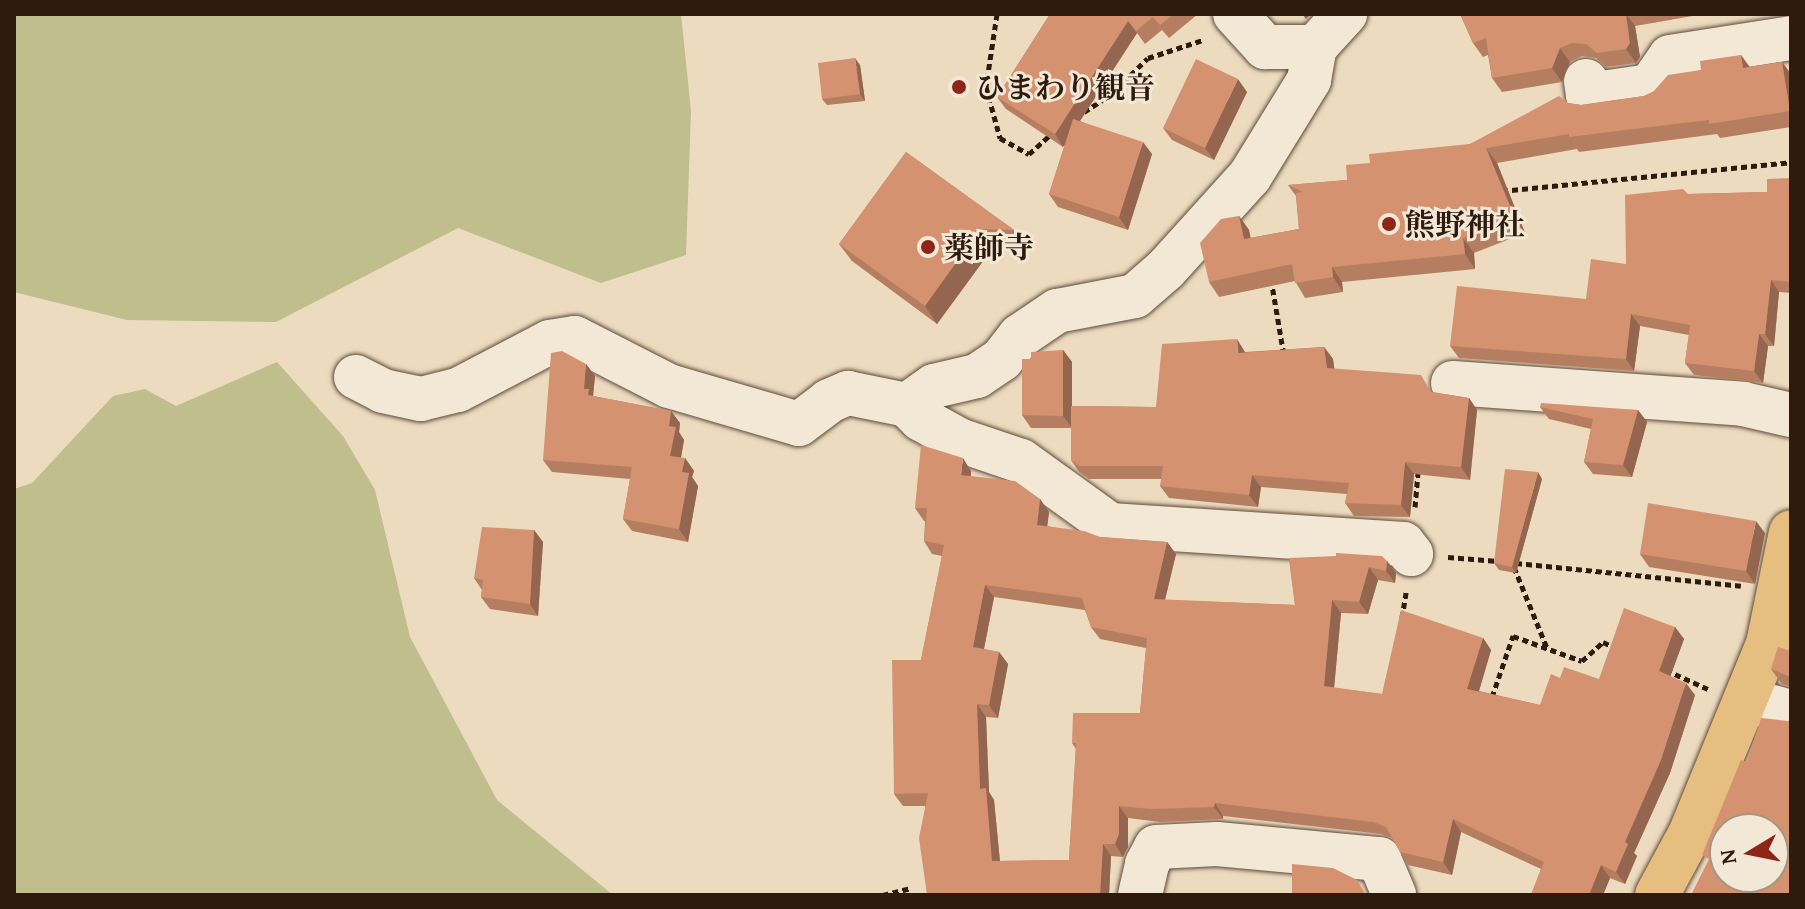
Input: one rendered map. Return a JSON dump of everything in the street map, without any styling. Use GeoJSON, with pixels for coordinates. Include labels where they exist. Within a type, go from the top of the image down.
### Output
{"type":"FeatureCollection","features":[{"type":"Feature","properties":{"kind":"main road"},"geometry":{"type":"LineString","coordinates":[[1657,895],[1690,834],[1768,644],[1791,532]]}},
{"type":"Feature","properties":{"kind":"street"},"geometry":{"type":"LineString","coordinates":[[1235,14],[1265,47],[1315,47]]}},
{"type":"Feature","properties":{"kind":"street"},"geometry":{"type":"LineString","coordinates":[[907,405],[934,386],[977,376],[1002,359],[1020,336],[1057,311],[1135,296],[1166,269],[1250,176],[1309,80],[1315,47],[1345,14]]}},
{"type":"Feature","properties":{"kind":"street"},"geometry":{"type":"LineString","coordinates":[[1586,81],[1588,95],[1650,86],[1670,57],[1791,38]]}},
{"type":"Feature","properties":{"kind":"street"},"geometry":{"type":"LineString","coordinates":[[356,377],[383,391],[421,399],[458,390],[550,342],[575,338],[669,386],[799,424],[829,401],[848,393],[907,405],[921,419],[959,440],[1021,461],[1110,525],[1403,544],[1411,554]]}},
{"type":"Feature","properties":{"kind":"street"},"geometry":{"type":"LineString","coordinates":[[1453,383],[1743,404],[1791,415]]}},
{"type":"Feature","properties":{"kind":"street"},"geometry":{"type":"LineString","coordinates":[[1745,703],[1791,712]]}},
{"type":"Feature","properties":{"kind":"street"},"geometry":{"type":"LineString","coordinates":[[1140,895],[1147,864],[1156,847],[1217,844],[1386,877]]}},
{"type":"Feature","properties":{"kind":"path"},"geometry":{"type":"LineString","coordinates":[[997,14],[986,87],[1000,138],[1029,154],[1057,129]]}},
{"type":"Feature","properties":{"kind":"path"},"geometry":{"type":"LineString","coordinates":[[1083,113],[1109,96],[1148,58],[1204,39],[1265,47]]}},
{"type":"Feature","properties":{"kind":"path"},"geometry":{"type":"LineString","coordinates":[[1493,191],[1791,162]]}},
{"type":"Feature","properties":{"kind":"path"},"geometry":{"type":"LineString","coordinates":[[1268,266],[1284,358]]}},
{"type":"Feature","properties":{"kind":"path"},"geometry":{"type":"LineString","coordinates":[[1401,628],[1411,554],[1418,459]]}},
{"type":"Feature","properties":{"kind":"path"},"geometry":{"type":"LineString","coordinates":[[1411,554],[1779,591]]}},
{"type":"Feature","properties":{"kind":"path"},"geometry":{"type":"LineString","coordinates":[[1512,562],[1547,648]]}},
{"type":"Feature","properties":{"kind":"path"},"geometry":{"type":"LineString","coordinates":[[1478,695],[1493,698],[1513,636],[1582,661],[1603,642],[1630,654]]}},
{"type":"Feature","properties":{"kind":"path"},"geometry":{"type":"LineString","coordinates":[[1658,666],[1745,703]]}},
{"type":"Feature","properties":{"kind":"path"},"geometry":{"type":"LineString","coordinates":[[883,895],[911,888]]}},
{"type":"Feature","properties":{"kind":"shaded area"},"geometry":{"type":"Polygon","coordinates":[[[14,14],[681,14],[691,111],[686,255],[601,283],[458,228],[276,322],[127,320],[14,292],[14,14]]]}},
{"type":"Feature","properties":{"kind":"shaded area"},"geometry":{"type":"Polygon","coordinates":[[[277,362],[343,436],[375,490],[410,637],[497,800],[613,895],[14,895],[14,489],[32,483],[113,396],[145,389],[176,406],[277,362]]]}},
{"type":"Feature","properties":{"kind":"building"},"geometry":{"type":"Polygon","coordinates":[[[1050,14],[1174,14],[1160,25],[1153,17],[1136,31],[1128,21],[1055,134],[997,97],[1050,14]]]}},
{"type":"Feature","properties":{"kind":"building"},"geometry":{"type":"Polygon","coordinates":[[[1460,14],[1626,14],[1630,43],[1626,49],[1597,53],[1586,44],[1572,43],[1560,48],[1552,68],[1492,78],[1486,38],[1473,43],[1460,14]]]}},
{"type":"Feature","properties":{"kind":"building"},"geometry":{"type":"Polygon","coordinates":[[[1741,55],[1743,68],[1782,62],[1790,111],[1709,124],[1709,120],[1569,137],[1569,134],[1486,148],[1515,218],[1463,238],[1465,254],[1332,267],[1333,277],[1295,283],[1292,264],[1209,282],[1200,243],[1221,219],[1239,216],[1244,239],[1299,229],[1296,193],[1303,192],[1288,185],[1347,180],[1346,165],[1370,163],[1369,154],[1470,144],[1559,96],[1568,103],[1581,105],[1644,96],[1653,92],[1668,75],[1701,70],[1700,61],[1741,55]]]}},
{"type":"Feature","properties":{"kind":"building"},"geometry":{"type":"Polygon","coordinates":[[[855,58],[860,94],[822,99],[818,63],[855,58]]]}},
{"type":"Feature","properties":{"kind":"building"},"geometry":{"type":"Polygon","coordinates":[[[1196,59],[1238,79],[1205,148],[1163,128],[1196,59]]]}},
{"type":"Feature","properties":{"kind":"building"},"geometry":{"type":"Polygon","coordinates":[[[1073,119],[1143,142],[1119,217],[1049,194],[1073,119]]]}},
{"type":"Feature","properties":{"kind":"building","name":"薬師寺"},"geometry":{"type":"Polygon","coordinates":[[[906,152],[1014,230],[977,229],[976,235],[925,306],[839,244],[906,152]]]}},
{"type":"Feature","properties":{"kind":"building"},"geometry":{"type":"Polygon","coordinates":[[[1791,178],[1791,282],[1771,280],[1765,334],[1759,334],[1754,371],[1685,363],[1690,325],[1631,314],[1626,359],[1450,346],[1457,286],[1586,299],[1591,259],[1626,264],[1625,195],[1683,189],[1688,194],[1767,192],[1767,179],[1791,178]]]}},
{"type":"Feature","properties":{"kind":"building"},"geometry":{"type":"Polygon","coordinates":[[[1237,339],[1238,353],[1324,347],[1327,368],[1421,375],[1431,392],[1469,398],[1461,467],[1405,462],[1401,505],[1345,503],[1349,483],[1252,475],[1249,495],[1160,486],[1163,466],[1080,466],[1071,460],[1071,406],[1156,407],[1162,344],[1237,339]]]}},
{"type":"Feature","properties":{"kind":"building"},"geometry":{"type":"Polygon","coordinates":[[[1063,350],[1063,416],[1022,415],[1022,359],[1031,359],[1031,352],[1063,350]]]}},
{"type":"Feature","properties":{"kind":"building"},"geometry":{"type":"Polygon","coordinates":[[[562,351],[586,364],[584,389],[589,389],[588,395],[671,411],[669,426],[676,427],[670,456],[685,458],[682,472],[689,473],[679,529],[623,519],[632,467],[543,460],[551,353],[562,351]]]}},
{"type":"Feature","properties":{"kind":"building"},"geometry":{"type":"Polygon","coordinates":[[[1541,403],[1638,410],[1623,465],[1584,462],[1593,419],[1540,407],[1541,403]]]}},
{"type":"Feature","properties":{"kind":"building"},"geometry":{"type":"Polygon","coordinates":[[[921,445],[963,458],[961,475],[1015,481],[1040,499],[1037,525],[1084,531],[1100,537],[1167,542],[1154,599],[1295,605],[1289,558],[1336,556],[1336,553],[1382,556],[1387,561],[1386,571],[1369,567],[1359,602],[1332,600],[1324,686],[1382,694],[1401,610],[1483,638],[1467,689],[1540,705],[1551,674],[1560,678],[1564,667],[1599,679],[1624,608],[1675,627],[1659,671],[1686,683],[1661,760],[1625,842],[1628,844],[1616,872],[1601,865],[1589,895],[1531,895],[1544,862],[1453,819],[1443,862],[1400,852],[1386,827],[1373,822],[1215,803],[1214,807],[1152,809],[1119,806],[1119,834],[1115,844],[1103,844],[1100,895],[927,895],[919,838],[928,793],[894,794],[892,660],[921,660],[944,545],[924,541],[927,508],[915,508],[921,445]],[[985,585],[973,647],[999,652],[989,705],[977,704],[980,789],[986,788],[992,861],[1069,860],[1076,743],[1072,743],[1073,713],[1140,713],[1147,638],[1091,627],[1082,598],[985,585]]]}},
{"type":"Feature","properties":{"kind":"building"},"geometry":{"type":"Polygon","coordinates":[[[1505,469],[1538,472],[1512,567],[1494,563],[1505,469]]]}},
{"type":"Feature","properties":{"kind":"building"},"geometry":{"type":"Polygon","coordinates":[[[1648,503],[1756,521],[1746,571],[1640,554],[1648,503]]]}},
{"type":"Feature","properties":{"kind":"building"},"geometry":{"type":"Polygon","coordinates":[[[482,527],[534,530],[530,604],[481,597],[483,580],[474,578],[482,527]]]}},
{"type":"Feature","properties":{"kind":"building"},"geometry":{"type":"Polygon","coordinates":[[[1778,647],[1791,651],[1791,677],[1771,669],[1778,647]]]}},
{"type":"Feature","properties":{"kind":"building"},"geometry":{"type":"Polygon","coordinates":[[[1761,718],[1791,719],[1791,895],[1691,895],[1709,859],[1709,893],[1789,893],[1789,813],[1719,813],[1741,760],[1747,762],[1761,718]]]}},
{"type":"Feature","properties":{"kind":"building"},"geometry":{"type":"Polygon","coordinates":[[[1709,838],[1709,859],[1702,855],[1709,838]]]}},
{"type":"Feature","properties":{"kind":"building"},"geometry":{"type":"Polygon","coordinates":[[[1292,864],[1333,868],[1357,880],[1366,895],[1292,895],[1292,864]]]}},
{"type":"Feature","properties":{"kind":"place","name":"ひまわり観音"},"geometry":{"type":"Point","coordinates":[959,87]}},
{"type":"Feature","properties":{"kind":"place","name":"熊野神社"},"geometry":{"type":"Point","coordinates":[1389,224]}},
{"type":"Feature","properties":{"kind":"place","name":"薬師寺"},"geometry":{"type":"Point","coordinates":[928,247]}}]}
